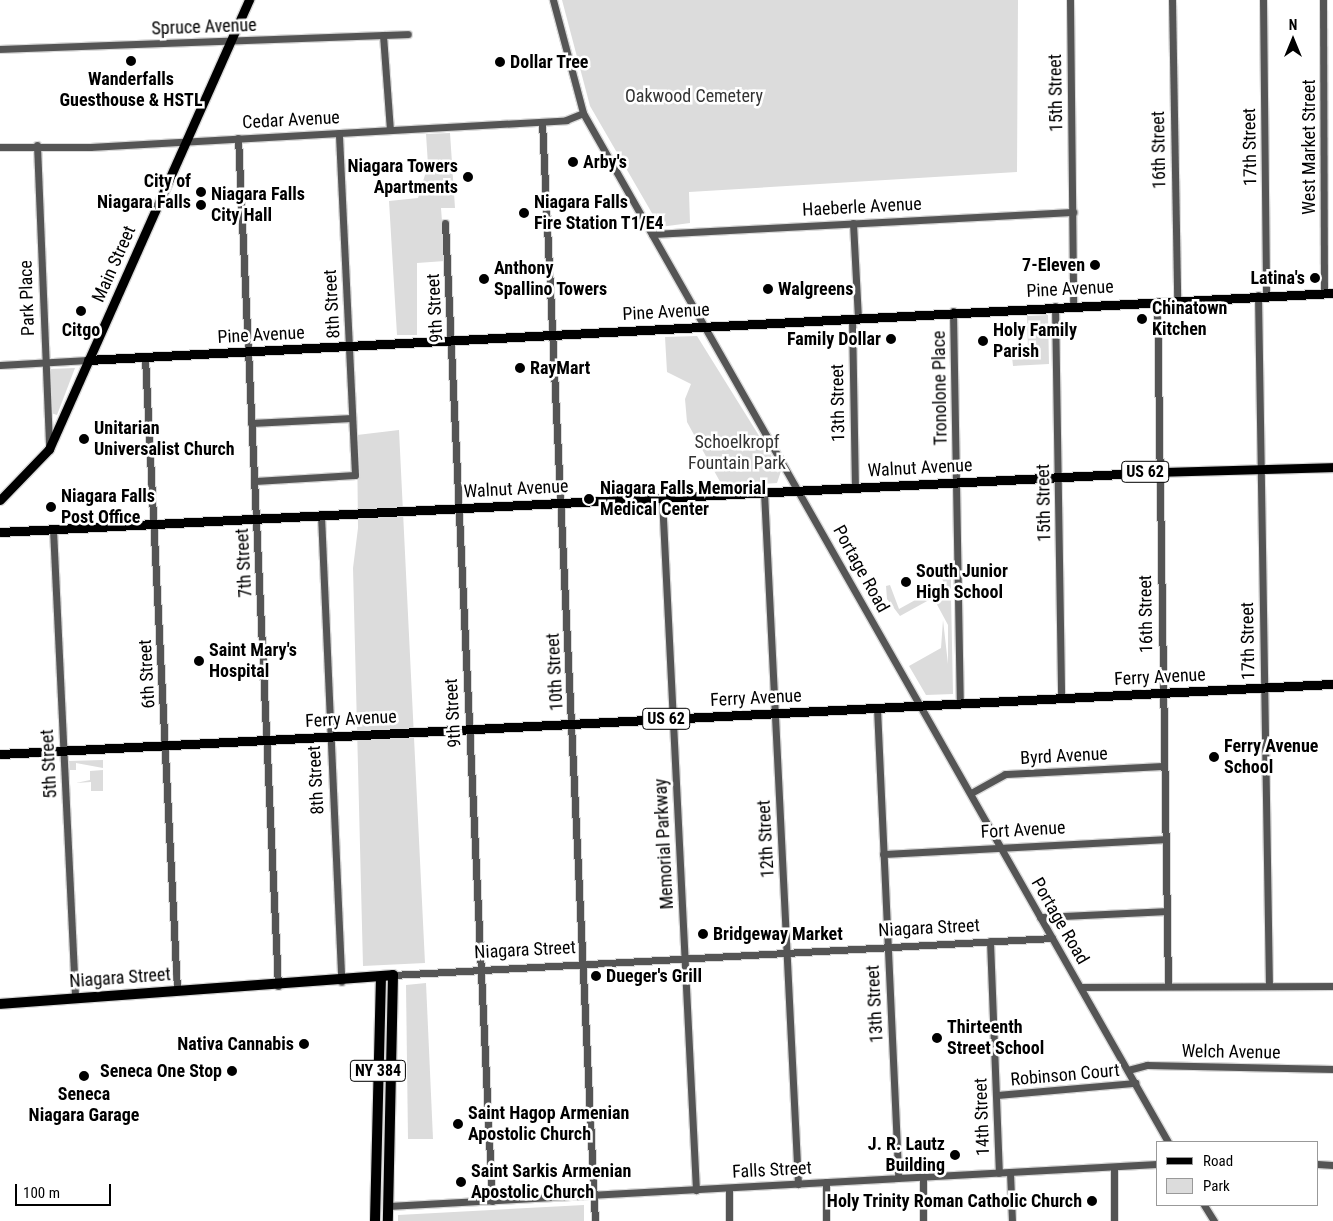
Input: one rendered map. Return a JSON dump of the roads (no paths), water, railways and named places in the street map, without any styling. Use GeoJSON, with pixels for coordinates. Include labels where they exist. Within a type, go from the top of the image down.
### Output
{"type":"FeatureCollection","features":[{"type":"Feature","properties":{"kind":"highway","name":"Niagara Street"},"geometry":{"type":"LineString","coordinates":[[0,1004],[177,990],[341,982],[393,975]]}},
{"type":"Feature","properties":{"kind":"highway","name":"NY 384"},"geometry":{"type":"LineString","coordinates":[[388,1221],[393,975]]}},
{"type":"Feature","properties":{"kind":"highway","name":"NY 384"},"geometry":{"type":"LineString","coordinates":[[375,1221],[380,977]]}},
{"type":"Feature","properties":{"kind":"main road","name":"Main Street"},"geometry":{"type":"LineString","coordinates":[[0,500],[49,449],[250,0]]}},
{"type":"Feature","properties":{"kind":"main road","name":"Pine Avenue"},"geometry":{"type":"LineString","coordinates":[[88,360],[704,327],[953,311],[1157,302],[1262,294],[1328,293]]}},
{"type":"Feature","properties":{"kind":"main road","name":"Walnut Avenue"},"geometry":{"type":"LineString","coordinates":[[0,532],[1159,472],[1333,467]]}},
{"type":"Feature","properties":{"kind":"main road","name":"Ferry Avenue"},"geometry":{"type":"LineString","coordinates":[[0,754],[1333,684]]}},
{"type":"Feature","properties":{"kind":"street","name":"Portage Road"},"geometry":{"type":"LineString","coordinates":[[553,0],[583,114],[799,490],[1167,1141]]}},
{"type":"Feature","properties":{"kind":"street","name":"15th Street"},"geometry":{"type":"LineString","coordinates":[[1070,0],[1073,306]]}},
{"type":"Feature","properties":{"kind":"street","name":"16th Street"},"geometry":{"type":"LineString","coordinates":[[1172,0],[1177,300]]}},
{"type":"Feature","properties":{"kind":"street","name":"17th Street"},"geometry":{"type":"LineString","coordinates":[[1263,0],[1260,469],[1269,986]]}},
{"type":"Feature","properties":{"kind":"street","name":"West Market Street"},"geometry":{"type":"LineString","coordinates":[[1322,0],[1324,203],[1328,293]]}},
{"type":"Feature","properties":{"kind":"street","name":"Spruce Avenue"},"geometry":{"type":"LineString","coordinates":[[0,48],[408,34]]}},
{"type":"Feature","properties":{"kind":"street"},"geometry":{"type":"LineString","coordinates":[[383,35],[390,130]]}},
{"type":"Feature","properties":{"kind":"street","name":"Cedar Avenue"},"geometry":{"type":"LineString","coordinates":[[0,147],[186,141],[542,122],[583,114]]}},
{"type":"Feature","properties":{"kind":"street","name":"10th Street"},"geometry":{"type":"LineString","coordinates":[[542,122],[595,1221]]}},
{"type":"Feature","properties":{"kind":"street","name":"8th Street"},"geometry":{"type":"LineString","coordinates":[[254,481],[355,475],[339,133]]}},
{"type":"Feature","properties":{"kind":"street","name":"7th Street"},"geometry":{"type":"LineString","coordinates":[[238,138],[246,351],[257,519],[278,986]]}},
{"type":"Feature","properties":{"kind":"street","name":"Park Place"},"geometry":{"type":"LineString","coordinates":[[37,145],[44,362],[49,449]]}},
{"type":"Feature","properties":{"kind":"street","name":"Haeberle Avenue"},"geometry":{"type":"LineString","coordinates":[[652,234],[1073,212]]}},
{"type":"Feature","properties":{"kind":"street","name":"9th Street"},"geometry":{"type":"LineString","coordinates":[[445,223],[492,1201]]}},
{"type":"Feature","properties":{"kind":"street","name":"13th Street"},"geometry":{"type":"LineString","coordinates":[[853,223],[855,488]]}},
{"type":"Feature","properties":{"kind":"street","name":"16th Street"},"geometry":{"type":"LineString","coordinates":[[1157,302],[1168,986]]}},
{"type":"Feature","properties":{"kind":"street","name":"15th Street"},"geometry":{"type":"LineString","coordinates":[[1055,306],[1061,698]]}},
{"type":"Feature","properties":{"kind":"street","name":"Tronolone Place"},"geometry":{"type":"LineString","coordinates":[[953,311],[960,704]]}},
{"type":"Feature","properties":{"kind":"street","name":"6th Street"},"geometry":{"type":"LineString","coordinates":[[145,358],[155,524],[177,990]]}},
{"type":"Feature","properties":{"kind":"street","name":"Pine Avenue"},"geometry":{"type":"LineString","coordinates":[[0,365],[88,360]]}},
{"type":"Feature","properties":{"kind":"street"},"geometry":{"type":"LineString","coordinates":[[251,424],[352,418]]}},
{"type":"Feature","properties":{"kind":"street","name":"12th Street"},"geometry":{"type":"LineString","coordinates":[[764,492],[798,1184]]}},
{"type":"Feature","properties":{"kind":"street","name":"Memorial Parkway"},"geometry":{"type":"LineString","coordinates":[[662,498],[696,1190]]}},
{"type":"Feature","properties":{"kind":"street","name":"8th Street"},"geometry":{"type":"LineString","coordinates":[[321,515],[329,737],[341,982]]}},
{"type":"Feature","properties":{"kind":"street","name":"5th Street"},"geometry":{"type":"LineString","coordinates":[[53,529],[75,997]]}},
{"type":"Feature","properties":{"kind":"street","name":"13th Street"},"geometry":{"type":"LineString","coordinates":[[877,708],[898,1178]]}},
{"type":"Feature","properties":{"kind":"street","name":"Byrd Avenue"},"geometry":{"type":"LineString","coordinates":[[971,793],[1005,774],[1164,766]]}},
{"type":"Feature","properties":{"kind":"street","name":"Fort Avenue"},"geometry":{"type":"LineString","coordinates":[[883,854],[1001,846],[1165,839]]}},
{"type":"Feature","properties":{"kind":"street"},"geometry":{"type":"LineString","coordinates":[[1040,917],[1166,912]]}},
{"type":"Feature","properties":{"kind":"street","name":"Niagara Street"},"geometry":{"type":"LineString","coordinates":[[393,975],[1052,938]]}},
{"type":"Feature","properties":{"kind":"street","name":"14th Street"},"geometry":{"type":"LineString","coordinates":[[990,941],[999,1173]]}},
{"type":"Feature","properties":{"kind":"street"},"geometry":{"type":"LineString","coordinates":[[1081,987],[1333,986]]}},
{"type":"Feature","properties":{"kind":"street","name":"Welch Avenue"},"geometry":{"type":"LineString","coordinates":[[1128,1070],[1147,1065],[1333,1069]]}},
{"type":"Feature","properties":{"kind":"street","name":"Robinson Court"},"geometry":{"type":"LineString","coordinates":[[997,1095],[1135,1083]]}},
{"type":"Feature","properties":{"kind":"street","name":"Falls Street"},"geometry":{"type":"LineString","coordinates":[[388,1206],[1156,1164]]}},
{"type":"Feature","properties":{"kind":"street"},"geometry":{"type":"LineString","coordinates":[[1318,1164],[1333,1165]]}},
{"type":"Feature","properties":{"kind":"street"},"geometry":{"type":"LineString","coordinates":[[1114,1167],[1114,1221]]}},
{"type":"Feature","properties":{"kind":"street","name":"14th Street"},"geometry":{"type":"LineString","coordinates":[[1010,1172],[1012,1221]]}},
{"type":"Feature","properties":{"kind":"street"},"geometry":{"type":"LineString","coordinates":[[923,1177],[923,1221]]}},
{"type":"Feature","properties":{"kind":"street"},"geometry":{"type":"LineString","coordinates":[[826,1182],[826,1221]]}},
{"type":"Feature","properties":{"kind":"street"},"geometry":{"type":"LineString","coordinates":[[729,1188],[729,1221]]}},
{"type":"Feature","properties":{"kind":"street"},"geometry":{"type":"LineString","coordinates":[[1205,1206],[1214,1221]]}},
{"type":"Feature","properties":{"kind":"place","name":"Wanderfalls Guesthouse & HSTL"},"geometry":{"type":"Point","coordinates":[131,61]}},
{"type":"Feature","properties":{"kind":"place","name":"Dollar Tree"},"geometry":{"type":"Point","coordinates":[500,62]}},
{"type":"Feature","properties":{"kind":"place","name":"Arby's"},"geometry":{"type":"Point","coordinates":[573,162]}},
{"type":"Feature","properties":{"kind":"place","name":"Niagara Towers Apartments"},"geometry":{"type":"Point","coordinates":[468,177]}},
{"type":"Feature","properties":{"kind":"place","name":"City of Niagara Falls"},"geometry":{"type":"Point","coordinates":[201,192]}},
{"type":"Feature","properties":{"kind":"place","name":"Niagara Falls City Hall"},"geometry":{"type":"Point","coordinates":[201,205]}},
{"type":"Feature","properties":{"kind":"place","name":"Niagara Falls Fire Station T1/E4"},"geometry":{"type":"Point","coordinates":[524,213]}},
{"type":"Feature","properties":{"kind":"place","name":"7-Eleven"},"geometry":{"type":"Point","coordinates":[1095,265]}},
{"type":"Feature","properties":{"kind":"place","name":"Latina's"},"geometry":{"type":"Point","coordinates":[1315,278]}},
{"type":"Feature","properties":{"kind":"place","name":"Anthony Spallino Towers"},"geometry":{"type":"Point","coordinates":[484,279]}},
{"type":"Feature","properties":{"kind":"place","name":"Walgreens"},"geometry":{"type":"Point","coordinates":[768,289]}},
{"type":"Feature","properties":{"kind":"place","name":"Citgo"},"geometry":{"type":"Point","coordinates":[81,311]}},
{"type":"Feature","properties":{"kind":"place","name":"Chinatown Kitchen"},"geometry":{"type":"Point","coordinates":[1142,319]}},
{"type":"Feature","properties":{"kind":"place","name":"Family Dollar"},"geometry":{"type":"Point","coordinates":[891,339]}},
{"type":"Feature","properties":{"kind":"place","name":"Holy Family Parish"},"geometry":{"type":"Point","coordinates":[983,341]}},
{"type":"Feature","properties":{"kind":"place","name":"RayMart"},"geometry":{"type":"Point","coordinates":[520,368]}},
{"type":"Feature","properties":{"kind":"place","name":"Unitarian Universalist Church"},"geometry":{"type":"Point","coordinates":[84,439]}},
{"type":"Feature","properties":{"kind":"place","name":"Niagara Falls Memorial Medical Center"},"geometry":{"type":"Point","coordinates":[589,499]}},
{"type":"Feature","properties":{"kind":"place","name":"Niagara Falls Post Office"},"geometry":{"type":"Point","coordinates":[51,507]}},
{"type":"Feature","properties":{"kind":"place","name":"South Junior High School"},"geometry":{"type":"Point","coordinates":[906,582]}},
{"type":"Feature","properties":{"kind":"place","name":"Saint Mary's Hospital"},"geometry":{"type":"Point","coordinates":[199,661]}},
{"type":"Feature","properties":{"kind":"place","name":"Ferry Avenue School"},"geometry":{"type":"Point","coordinates":[1214,757]}},
{"type":"Feature","properties":{"kind":"place","name":"Bridgeway Market"},"geometry":{"type":"Point","coordinates":[703,934]}},
{"type":"Feature","properties":{"kind":"place","name":"Dueger's Grill"},"geometry":{"type":"Point","coordinates":[596,976]}},
{"type":"Feature","properties":{"kind":"place","name":"Thirteenth Street School"},"geometry":{"type":"Point","coordinates":[937,1038]}},
{"type":"Feature","properties":{"kind":"place","name":"Nativa Cannabis"},"geometry":{"type":"Point","coordinates":[304,1044]}},
{"type":"Feature","properties":{"kind":"place","name":"Seneca One Stop"},"geometry":{"type":"Point","coordinates":[232,1071]}},
{"type":"Feature","properties":{"kind":"place","name":"Seneca Niagara Garage"},"geometry":{"type":"Point","coordinates":[84,1076]}},
{"type":"Feature","properties":{"kind":"place","name":"Saint Hagop Armenian Apostolic Church"},"geometry":{"type":"Point","coordinates":[458,1124]}},
{"type":"Feature","properties":{"kind":"place","name":"J. R. Lautz Building"},"geometry":{"type":"Point","coordinates":[955,1155]}},
{"type":"Feature","properties":{"kind":"place","name":"Saint Sarkis Armenian Apostolic Church"},"geometry":{"type":"Point","coordinates":[461,1182]}},
{"type":"Feature","properties":{"kind":"place","name":"Holy Trinity Roman Catholic Church"},"geometry":{"type":"Point","coordinates":[1092,1201]}},
{"type":"Feature","properties":{"kind":"park label","name":"Oakwood Cemetery"},"geometry":{"type":"Point","coordinates":[694,96]}},
{"type":"Feature","properties":{"kind":"park label","name":"Schoelkropf Fountain Park"},"geometry":{"type":"Point","coordinates":[737,453]}}]}
